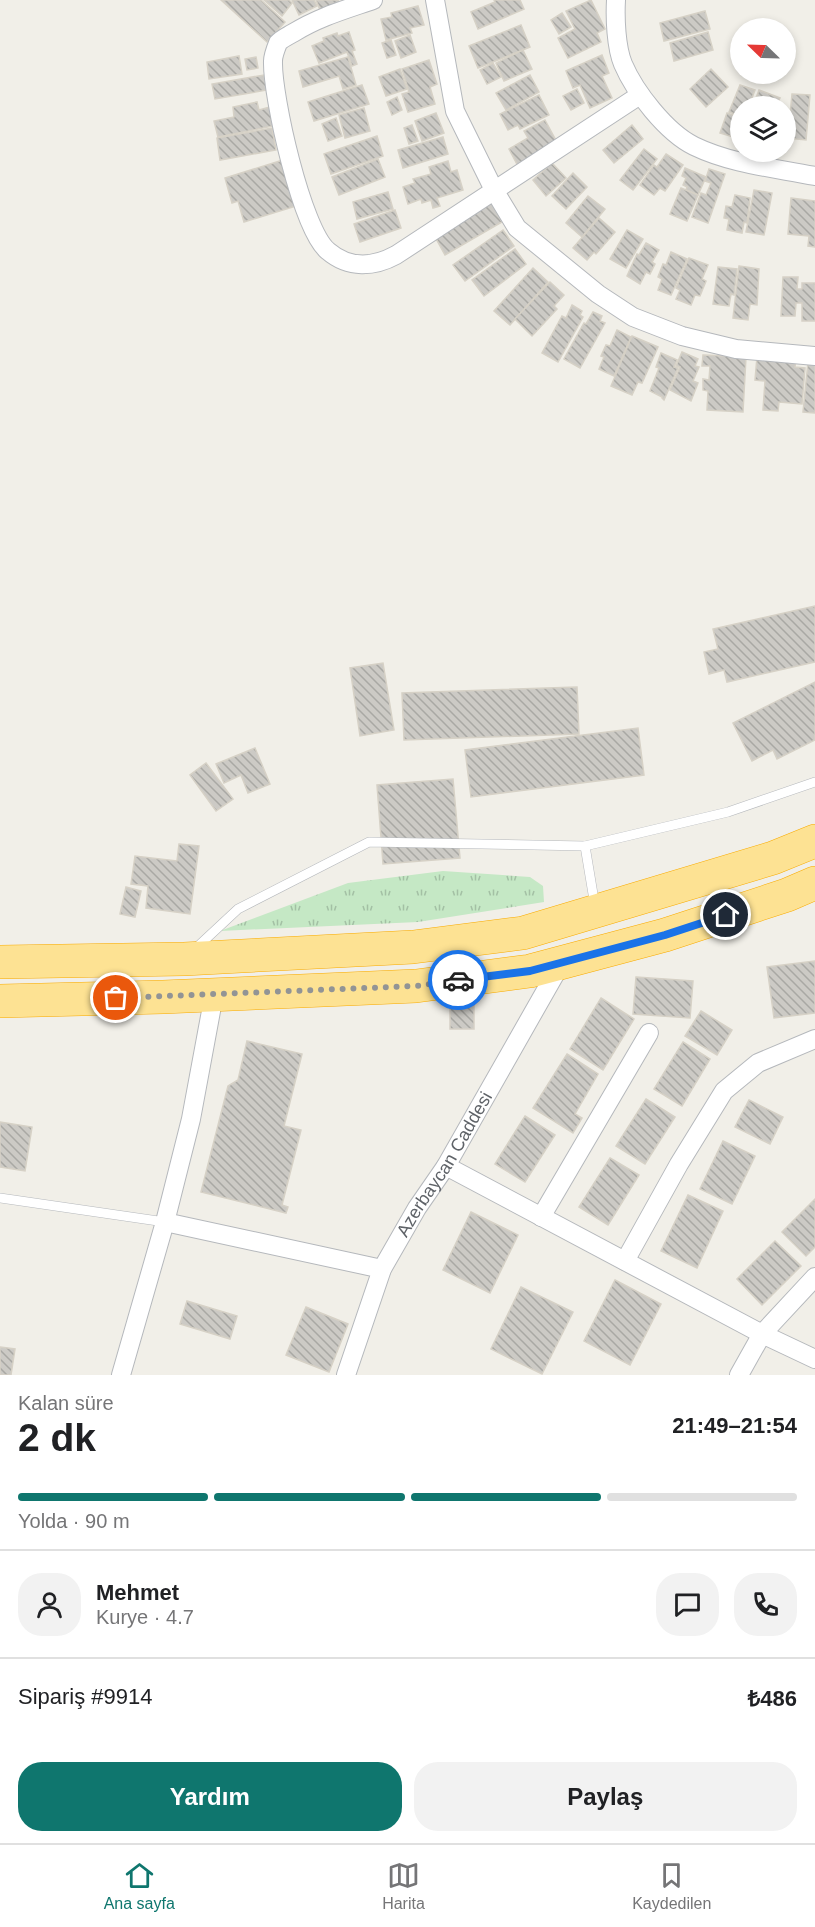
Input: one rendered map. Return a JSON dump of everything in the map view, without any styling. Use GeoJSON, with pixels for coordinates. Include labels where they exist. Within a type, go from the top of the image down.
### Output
{"type":"FeatureCollection","features":[{"type":"Feature","properties":{"kind":"highway"},"geometry":{"type":"LineString","coordinates":[[0,962],[184,959],[413,947],[523,933],[773,858],[815,841]]}},
{"type":"Feature","properties":{"kind":"highway"},"geometry":{"type":"LineString","coordinates":[[0,1001],[416,986],[530,971],[665,935],[787,895],[815,883]]}},
{"type":"Feature","properties":{"kind":"street"},"geometry":{"type":"LineString","coordinates":[[373,0],[316,19],[279,41],[273,59],[288,155],[313,231],[329,252],[348,262],[368,266],[384,262],[640,95]]}},
{"type":"Feature","properties":{"kind":"street"},"geometry":{"type":"LineString","coordinates":[[435,0],[455,111],[494,190],[517,228],[598,294],[633,317],[682,336],[736,350],[815,356]]}},
{"type":"Feature","properties":{"kind":"street"},"geometry":{"type":"LineString","coordinates":[[616,0],[615,16],[622,62],[640,95],[668,126],[693,145],[720,156],[815,176]]}},
{"type":"Feature","properties":{"kind":"street","name":"Azerbaycan Caddesi"},"geometry":{"type":"LineString","coordinates":[[346,1375],[382,1269],[417,1208],[446,1166],[562,963]]}},
{"type":"Feature","properties":{"kind":"street"},"geometry":{"type":"LineString","coordinates":[[121,1375],[165,1222],[191,1119],[214,995]]}},
{"type":"Feature","properties":{"kind":"street"},"geometry":{"type":"LineString","coordinates":[[541,1217],[649,1034]]}},
{"type":"Feature","properties":{"kind":"street"},"geometry":{"type":"LineString","coordinates":[[625,1261],[679,1164],[724,1091],[758,1063],[815,1040]]}},
{"type":"Feature","properties":{"kind":"street"},"geometry":{"type":"LineString","coordinates":[[446,1166],[762,1334],[815,1359]]}},
{"type":"Feature","properties":{"kind":"street"},"geometry":{"type":"LineString","coordinates":[[165,1222],[382,1269]]}},
{"type":"Feature","properties":{"kind":"street"},"geometry":{"type":"LineString","coordinates":[[739,1375],[762,1334],[815,1277]]}},
{"type":"Feature","properties":{"kind":"lane"},"geometry":{"type":"LineString","coordinates":[[184,959],[238,909],[369,842],[585,846],[728,812],[815,782]]}},
{"type":"Feature","properties":{"kind":"lane"},"geometry":{"type":"LineString","coordinates":[[585,846],[596,910]]}},
{"type":"Feature","properties":{"kind":"lane"},"geometry":{"type":"LineString","coordinates":[[0,1198],[165,1222]]}},
{"type":"Feature","properties":{"kind":"green space"},"geometry":{"type":"Polygon","coordinates":[[[443,871],[530,877],[543,886],[544,902],[418,922],[220,931],[348,883],[443,871]]]}},
{"type":"Feature","properties":{"kind":"building"},"geometry":{"type":"Polygon","coordinates":[[[221,0],[261,0],[285,22],[267,42],[221,0]]]}},
{"type":"Feature","properties":{"kind":"building"},"geometry":{"type":"Polygon","coordinates":[[[264,0],[289,0],[292,3],[282,16],[264,0]]]}},
{"type":"Feature","properties":{"kind":"building"},"geometry":{"type":"Polygon","coordinates":[[[292,0],[314,0],[317,6],[299,15],[292,0]]]}},
{"type":"Feature","properties":{"kind":"building"},"geometry":{"type":"Polygon","coordinates":[[[316,0],[338,0],[339,2],[320,10],[316,0]]]}},
{"type":"Feature","properties":{"kind":"building"},"geometry":{"type":"Polygon","coordinates":[[[494,0],[520,0],[524,9],[478,29],[471,12],[495,2],[494,0]]]}},
{"type":"Feature","properties":{"kind":"building"},"geometry":{"type":"Polygon","coordinates":[[[591,0],[605,29],[597,33],[601,42],[568,58],[558,38],[575,29],[566,11],[591,0]]]}},
{"type":"Feature","properties":{"kind":"building"},"geometry":{"type":"Polygon","coordinates":[[[418,6],[424,25],[410,28],[412,33],[386,40],[381,19],[392,17],[391,13],[418,6]]]}},
{"type":"Feature","properties":{"kind":"building"},"geometry":{"type":"Polygon","coordinates":[[[705,11],[710,29],[664,41],[660,23],[705,11]]]}},
{"type":"Feature","properties":{"kind":"building"},"geometry":{"type":"Polygon","coordinates":[[[562,13],[571,27],[559,34],[551,20],[562,13]]]}},
{"type":"Feature","properties":{"kind":"building"},"geometry":{"type":"Polygon","coordinates":[[[521,25],[530,47],[478,68],[469,46],[521,25]]]}},
{"type":"Feature","properties":{"kind":"building"},"geometry":{"type":"Polygon","coordinates":[[[349,32],[357,64],[352,66],[347,52],[319,63],[312,46],[324,41],[323,38],[349,32]]]}},
{"type":"Feature","properties":{"kind":"building"},"geometry":{"type":"Polygon","coordinates":[[[708,32],[713,50],[674,61],[670,43],[708,32]]]}},
{"type":"Feature","properties":{"kind":"building"},"geometry":{"type":"Polygon","coordinates":[[[410,35],[416,52],[401,58],[395,41],[410,35]]]}},
{"type":"Feature","properties":{"kind":"building"},"geometry":{"type":"Polygon","coordinates":[[[391,40],[396,55],[387,58],[382,43],[391,40]]]}},
{"type":"Feature","properties":{"kind":"building"},"geometry":{"type":"Polygon","coordinates":[[[523,50],[532,69],[504,81],[496,63],[523,50]]]}},
{"type":"Feature","properties":{"kind":"building"},"geometry":{"type":"Polygon","coordinates":[[[602,55],[609,73],[602,76],[612,98],[590,108],[580,85],[573,88],[566,71],[602,55]]]}},
{"type":"Feature","properties":{"kind":"building"},"geometry":{"type":"Polygon","coordinates":[[[239,56],[242,74],[209,79],[207,62],[239,56]]]}},
{"type":"Feature","properties":{"kind":"building"},"geometry":{"type":"Polygon","coordinates":[[[256,57],[258,68],[247,70],[245,59],[256,57]]]}},
{"type":"Feature","properties":{"kind":"building"},"geometry":{"type":"Polygon","coordinates":[[[348,57],[356,85],[343,89],[339,76],[303,87],[299,71],[348,57]]]}},
{"type":"Feature","properties":{"kind":"building"},"geometry":{"type":"Polygon","coordinates":[[[429,60],[437,84],[430,87],[435,104],[408,112],[402,94],[409,92],[402,69],[429,60]]]}},
{"type":"Feature","properties":{"kind":"building"},"geometry":{"type":"Polygon","coordinates":[[[493,63],[501,77],[487,84],[480,70],[493,63]]]}},
{"type":"Feature","properties":{"kind":"building"},"geometry":{"type":"Polygon","coordinates":[[[400,69],[407,89],[386,96],[379,77],[400,69]]]}},
{"type":"Feature","properties":{"kind":"building"},"geometry":{"type":"Polygon","coordinates":[[[711,69],[728,87],[706,107],[690,89],[711,69]]]}},
{"type":"Feature","properties":{"kind":"building"},"geometry":{"type":"Polygon","coordinates":[[[264,75],[267,90],[215,99],[212,84],[264,75]]]}},
{"type":"Feature","properties":{"kind":"building"},"geometry":{"type":"Polygon","coordinates":[[[530,75],[539,92],[506,110],[496,93],[530,75]]]}},
{"type":"Feature","properties":{"kind":"building"},"geometry":{"type":"Polygon","coordinates":[[[362,85],[369,104],[314,121],[308,102],[362,85]]]}},
{"type":"Feature","properties":{"kind":"building"},"geometry":{"type":"Polygon","coordinates":[[[740,85],[755,90],[753,96],[736,96],[740,85]]]}},
{"type":"Feature","properties":{"kind":"building"},"geometry":{"type":"Polygon","coordinates":[[[577,89],[584,103],[571,110],[563,96],[577,89]]]}},
{"type":"Feature","properties":{"kind":"building"},"geometry":{"type":"Polygon","coordinates":[[[759,90],[775,96],[757,96],[759,90]]]}},
{"type":"Feature","properties":{"kind":"building"},"geometry":{"type":"Polygon","coordinates":[[[792,94],[810,95],[806,140],[796,139],[796,96],[792,96],[792,94]]]}},
{"type":"Feature","properties":{"kind":"building"},"geometry":{"type":"Polygon","coordinates":[[[539,95],[549,115],[520,129],[518,125],[508,130],[500,114],[539,95]]]}},
{"type":"Feature","properties":{"kind":"building"},"geometry":{"type":"Polygon","coordinates":[[[397,97],[402,110],[392,115],[387,102],[397,97]]]}},
{"type":"Feature","properties":{"kind":"building"},"geometry":{"type":"Polygon","coordinates":[[[257,102],[259,110],[270,107],[273,126],[218,137],[214,121],[234,117],[233,107],[257,102]]]}},
{"type":"Feature","properties":{"kind":"building"},"geometry":{"type":"Polygon","coordinates":[[[364,108],[370,131],[345,138],[339,115],[364,108]]]}},
{"type":"Feature","properties":{"kind":"building"},"geometry":{"type":"Polygon","coordinates":[[[436,113],[444,133],[422,141],[415,121],[436,113]]]}},
{"type":"Feature","properties":{"kind":"building"},"geometry":{"type":"Polygon","coordinates":[[[727,113],[730,114],[730,136],[720,133],[727,113]]]}},
{"type":"Feature","properties":{"kind":"building"},"geometry":{"type":"Polygon","coordinates":[[[336,118],[342,136],[328,141],[322,124],[336,118]]]}},
{"type":"Feature","properties":{"kind":"building"},"geometry":{"type":"Polygon","coordinates":[[[545,120],[559,146],[519,168],[509,149],[528,138],[524,131],[545,120]]]}},
{"type":"Feature","properties":{"kind":"building"},"geometry":{"type":"Polygon","coordinates":[[[412,125],[418,141],[409,144],[404,128],[412,125]]]}},
{"type":"Feature","properties":{"kind":"building"},"geometry":{"type":"Polygon","coordinates":[[[632,125],[643,139],[614,163],[603,150],[632,125]]]}},
{"type":"Feature","properties":{"kind":"building"},"geometry":{"type":"Polygon","coordinates":[[[272,128],[276,150],[220,160],[217,138],[272,128]]]}},
{"type":"Feature","properties":{"kind":"building"},"geometry":{"type":"Polygon","coordinates":[[[377,136],[383,156],[331,174],[324,154],[377,136]]]}},
{"type":"Feature","properties":{"kind":"building"},"geometry":{"type":"Polygon","coordinates":[[[443,137],[448,154],[403,168],[398,150],[443,137]]]}},
{"type":"Feature","properties":{"kind":"building"},"geometry":{"type":"Polygon","coordinates":[[[644,149],[657,159],[633,190],[620,180],[644,149]]]}},
{"type":"Feature","properties":{"kind":"building"},"geometry":{"type":"Polygon","coordinates":[[[666,154],[683,165],[665,191],[660,188],[654,195],[640,185],[654,165],[657,167],[666,154]]]}},
{"type":"Feature","properties":{"kind":"building"},"geometry":{"type":"Polygon","coordinates":[[[378,159],[385,177],[339,195],[332,177],[378,159]]]}},
{"type":"Feature","properties":{"kind":"building"},"geometry":{"type":"Polygon","coordinates":[[[283,160],[296,206],[244,222],[238,201],[232,203],[225,178],[283,160]]]}},
{"type":"Feature","properties":{"kind":"building"},"geometry":{"type":"Polygon","coordinates":[[[448,161],[451,172],[457,170],[463,190],[437,198],[440,206],[433,208],[431,200],[422,203],[421,199],[408,204],[403,187],[415,183],[413,179],[431,174],[429,167],[448,161]]]}},
{"type":"Feature","properties":{"kind":"building"},"geometry":{"type":"Polygon","coordinates":[[[552,163],[566,178],[546,196],[533,180],[552,163]]]}},
{"type":"Feature","properties":{"kind":"building"},"geometry":{"type":"Polygon","coordinates":[[[685,168],[706,177],[698,195],[686,190],[687,187],[683,185],[686,178],[682,176],[685,168]]]}},
{"type":"Feature","properties":{"kind":"building"},"geometry":{"type":"Polygon","coordinates":[[[709,169],[725,174],[708,223],[692,217],[701,193],[706,195],[711,183],[705,181],[709,169]]]}},
{"type":"Feature","properties":{"kind":"building"},"geometry":{"type":"Polygon","coordinates":[[[573,173],[587,187],[566,209],[552,196],[573,173]]]}},
{"type":"Feature","properties":{"kind":"building"},"geometry":{"type":"Polygon","coordinates":[[[681,188],[698,195],[687,221],[670,214],[681,188]]]}},
{"type":"Feature","properties":{"kind":"building"},"geometry":{"type":"Polygon","coordinates":[[[754,190],[772,193],[764,235],[746,232],[754,190]]]}},
{"type":"Feature","properties":{"kind":"building"},"geometry":{"type":"Polygon","coordinates":[[[388,192],[393,209],[357,219],[353,202],[388,192]]]}},
{"type":"Feature","properties":{"kind":"building"},"geometry":{"type":"Polygon","coordinates":[[[735,195],[750,198],[747,223],[744,222],[742,233],[727,230],[729,219],[724,218],[726,206],[732,207],[735,195]]]}},
{"type":"Feature","properties":{"kind":"building"},"geometry":{"type":"Polygon","coordinates":[[[588,196],[605,209],[582,237],[566,223],[588,196]]]}},
{"type":"Feature","properties":{"kind":"building"},"geometry":{"type":"Polygon","coordinates":[[[791,198],[815,201],[815,247],[808,246],[809,236],[788,234],[791,198]]]}},
{"type":"Feature","properties":{"kind":"building"},"geometry":{"type":"Polygon","coordinates":[[[491,202],[502,222],[445,255],[434,235],[491,202]]]}},
{"type":"Feature","properties":{"kind":"building"},"geometry":{"type":"Polygon","coordinates":[[[395,210],[401,228],[360,242],[354,224],[395,210]]]}},
{"type":"Feature","properties":{"kind":"building"},"geometry":{"type":"Polygon","coordinates":[[[599,218],[615,232],[596,254],[594,252],[587,260],[573,248],[599,218]]]}},
{"type":"Feature","properties":{"kind":"building"},"geometry":{"type":"Polygon","coordinates":[[[503,230],[514,246],[465,281],[453,265],[503,230]]]}},
{"type":"Feature","properties":{"kind":"building"},"geometry":{"type":"Polygon","coordinates":[[[627,230],[643,239],[626,268],[610,259],[627,230]]]}},
{"type":"Feature","properties":{"kind":"building"},"geometry":{"type":"Polygon","coordinates":[[[646,243],[659,250],[652,262],[655,264],[650,274],[646,272],[640,284],[627,276],[637,254],[639,255],[646,243]]]}},
{"type":"Feature","properties":{"kind":"building"},"geometry":{"type":"Polygon","coordinates":[[[515,249],[526,264],[484,296],[472,280],[515,249]]]}},
{"type":"Feature","properties":{"kind":"building"},"geometry":{"type":"Polygon","coordinates":[[[671,252],[687,259],[671,295],[658,290],[662,279],[658,277],[671,252]]]}},
{"type":"Feature","properties":{"kind":"building"},"geometry":{"type":"Polygon","coordinates":[[[689,258],[708,265],[702,279],[706,281],[700,296],[695,295],[691,305],[676,299],[680,290],[676,288],[689,258]]]}},
{"type":"Feature","properties":{"kind":"building"},"geometry":{"type":"Polygon","coordinates":[[[739,266],[759,269],[757,305],[750,304],[748,320],[733,318],[739,266]]]}},
{"type":"Feature","properties":{"kind":"building"},"geometry":{"type":"Polygon","coordinates":[[[718,267],[737,269],[734,295],[731,294],[729,306],[713,304],[718,267]]]}},
{"type":"Feature","properties":{"kind":"building"},"geometry":{"type":"Polygon","coordinates":[[[533,268],[548,282],[510,325],[494,311],[533,268]]]}},
{"type":"Feature","properties":{"kind":"building"},"geometry":{"type":"Polygon","coordinates":[[[783,277],[798,277],[797,289],[802,289],[802,283],[815,283],[815,321],[802,321],[802,303],[796,303],[795,316],[781,316],[783,277]]]}},
{"type":"Feature","properties":{"kind":"building"},"geometry":{"type":"Polygon","coordinates":[[[550,282],[564,295],[554,306],[557,309],[532,336],[515,319],[550,282]]]}},
{"type":"Feature","properties":{"kind":"building"},"geometry":{"type":"Polygon","coordinates":[[[572,305],[582,311],[580,315],[583,317],[558,362],[542,353],[562,316],[566,318],[572,305]]]}},
{"type":"Feature","properties":{"kind":"building"},"geometry":{"type":"Polygon","coordinates":[[[593,312],[602,316],[600,321],[605,323],[580,368],[564,359],[584,323],[586,324],[593,312]]]}},
{"type":"Feature","properties":{"kind":"building"},"geometry":{"type":"Polygon","coordinates":[[[617,330],[631,337],[614,376],[599,369],[606,345],[610,346],[617,330]]]}},
{"type":"Feature","properties":{"kind":"building"},"geometry":{"type":"Polygon","coordinates":[[[632,336],[658,347],[642,383],[638,382],[632,395],[611,386],[632,336]]]}},
{"type":"Feature","properties":{"kind":"building"},"geometry":{"type":"Polygon","coordinates":[[[682,352],[698,359],[695,366],[699,367],[693,381],[698,383],[691,401],[670,390],[680,367],[676,366],[682,352]]]}},
{"type":"Feature","properties":{"kind":"building"},"geometry":{"type":"Polygon","coordinates":[[[661,353],[677,360],[674,367],[678,368],[664,400],[650,391],[659,368],[656,367],[661,353]]]}},
{"type":"Feature","properties":{"kind":"building"},"geometry":{"type":"Polygon","coordinates":[[[703,355],[746,357],[743,412],[707,410],[708,391],[703,390],[703,379],[709,380],[710,366],[702,366],[703,355]]]}},
{"type":"Feature","properties":{"kind":"building"},"geometry":{"type":"Polygon","coordinates":[[[757,357],[796,360],[795,367],[805,368],[802,404],[779,402],[778,411],[763,410],[765,381],[755,380],[757,357]]]}},
{"type":"Feature","properties":{"kind":"building"},"geometry":{"type":"Polygon","coordinates":[[[808,362],[815,363],[815,413],[803,412],[808,362]]]}},
{"type":"Feature","properties":{"kind":"building"},"geometry":{"type":"Polygon","coordinates":[[[815,606],[815,662],[727,682],[724,670],[709,674],[704,652],[718,649],[713,629],[815,606]]]}},
{"type":"Feature","properties":{"kind":"building"},"geometry":{"type":"Polygon","coordinates":[[[383,663],[394,730],[360,736],[350,668],[383,663]]]}},
{"type":"Feature","properties":{"kind":"building"},"geometry":{"type":"Polygon","coordinates":[[[815,682],[815,740],[777,759],[773,750],[752,761],[733,723],[815,682]]]}},
{"type":"Feature","properties":{"kind":"building"},"geometry":{"type":"Polygon","coordinates":[[[577,687],[579,734],[404,740],[402,693],[577,687]]]}},
{"type":"Feature","properties":{"kind":"building"},"geometry":{"type":"Polygon","coordinates":[[[638,728],[644,775],[471,797],[465,750],[638,728]]]}},
{"type":"Feature","properties":{"kind":"building"},"geometry":{"type":"Polygon","coordinates":[[[255,748],[270,784],[248,793],[241,775],[224,783],[216,764],[255,748]]]}},
{"type":"Feature","properties":{"kind":"building"},"geometry":{"type":"Polygon","coordinates":[[[206,763],[233,799],[216,811],[190,775],[206,763]]]}},
{"type":"Feature","properties":{"kind":"building"},"geometry":{"type":"Polygon","coordinates":[[[453,779],[460,858],[383,864],[377,785],[453,779]]]}},
{"type":"Feature","properties":{"kind":"building"},"geometry":{"type":"Polygon","coordinates":[[[179,844],[199,846],[190,914],[146,908],[148,886],[131,884],[135,856],[177,861],[179,844]]]}},
{"type":"Feature","properties":{"kind":"building"},"geometry":{"type":"Polygon","coordinates":[[[126,887],[141,891],[135,917],[120,914],[126,887]]]}},
{"type":"Feature","properties":{"kind":"building"},"geometry":{"type":"Polygon","coordinates":[[[815,961],[815,1013],[774,1018],[767,967],[815,961]]]}},
{"type":"Feature","properties":{"kind":"building"},"geometry":{"type":"Polygon","coordinates":[[[636,977],[693,981],[690,1018],[633,1014],[636,977]]]}},
{"type":"Feature","properties":{"kind":"building"},"geometry":{"type":"Polygon","coordinates":[[[601,998],[634,1019],[603,1070],[570,1049],[601,998]]]}},
{"type":"Feature","properties":{"kind":"building"},"geometry":{"type":"Polygon","coordinates":[[[450,1002],[474,1002],[474,1029],[450,1029],[450,1002]]]}},
{"type":"Feature","properties":{"kind":"building"},"geometry":{"type":"Polygon","coordinates":[[[701,1011],[732,1030],[717,1055],[685,1036],[701,1011]]]}},
{"type":"Feature","properties":{"kind":"building"},"geometry":{"type":"Polygon","coordinates":[[[247,1041],[302,1054],[284,1126],[301,1130],[282,1205],[288,1207],[286,1213],[201,1192],[228,1086],[238,1080],[247,1041]]]}},
{"type":"Feature","properties":{"kind":"building"},"geometry":{"type":"Polygon","coordinates":[[[683,1042],[710,1059],[682,1106],[654,1089],[683,1042]]]}},
{"type":"Feature","properties":{"kind":"building"},"geometry":{"type":"Polygon","coordinates":[[[567,1054],[598,1074],[575,1114],[582,1118],[573,1133],[533,1108],[567,1054]]]}},
{"type":"Feature","properties":{"kind":"building"},"geometry":{"type":"Polygon","coordinates":[[[646,1099],[675,1117],[645,1164],[616,1146],[646,1099]]]}},
{"type":"Feature","properties":{"kind":"building"},"geometry":{"type":"Polygon","coordinates":[[[749,1100],[783,1117],[770,1144],[735,1127],[749,1100]]]}},
{"type":"Feature","properties":{"kind":"building"},"geometry":{"type":"Polygon","coordinates":[[[525,1116],[555,1135],[525,1182],[495,1164],[525,1116]]]}},
{"type":"Feature","properties":{"kind":"building"},"geometry":{"type":"Polygon","coordinates":[[[0,1122],[32,1127],[25,1171],[0,1167],[0,1122]]]}},
{"type":"Feature","properties":{"kind":"building"},"geometry":{"type":"Polygon","coordinates":[[[723,1141],[755,1156],[732,1204],[700,1189],[723,1141]]]}},
{"type":"Feature","properties":{"kind":"building"},"geometry":{"type":"Polygon","coordinates":[[[610,1158],[639,1175],[608,1225],[579,1207],[610,1158]]]}},
{"type":"Feature","properties":{"kind":"building"},"geometry":{"type":"Polygon","coordinates":[[[688,1195],[723,1211],[697,1268],[661,1251],[688,1195]]]}},
{"type":"Feature","properties":{"kind":"building"},"geometry":{"type":"Polygon","coordinates":[[[815,1199],[815,1247],[806,1256],[782,1232],[815,1199]]]}},
{"type":"Feature","properties":{"kind":"building"},"geometry":{"type":"Polygon","coordinates":[[[471,1212],[518,1235],[490,1293],[443,1270],[471,1212]]]}},
{"type":"Feature","properties":{"kind":"building"},"geometry":{"type":"Polygon","coordinates":[[[775,1241],[801,1266],[762,1305],[737,1279],[775,1241]]]}},
{"type":"Feature","properties":{"kind":"building"},"geometry":{"type":"Polygon","coordinates":[[[615,1280],[661,1304],[630,1365],[584,1341],[615,1280]]]}},
{"type":"Feature","properties":{"kind":"building"},"geometry":{"type":"Polygon","coordinates":[[[521,1287],[573,1312],[542,1374],[491,1349],[521,1287]]]}},
{"type":"Feature","properties":{"kind":"building"},"geometry":{"type":"Polygon","coordinates":[[[187,1301],[237,1316],[230,1339],[180,1324],[187,1301]]]}},
{"type":"Feature","properties":{"kind":"building"},"geometry":{"type":"Polygon","coordinates":[[[306,1307],[348,1324],[329,1372],[286,1355],[306,1307]]]}},
{"type":"Feature","properties":{"kind":"building"},"geometry":{"type":"Polygon","coordinates":[[[0,1347],[15,1349],[11,1375],[0,1375],[0,1347]]]}},
{"type":"Feature","properties":{"kind":"way so far"},"geometry":{"type":"LineString","coordinates":[[116,998],[416,986],[458,980]]}},
{"type":"Feature","properties":{"kind":"route"},"geometry":{"type":"LineString","coordinates":[[458,980],[530,971],[665,935],[726,915]]}}]}
